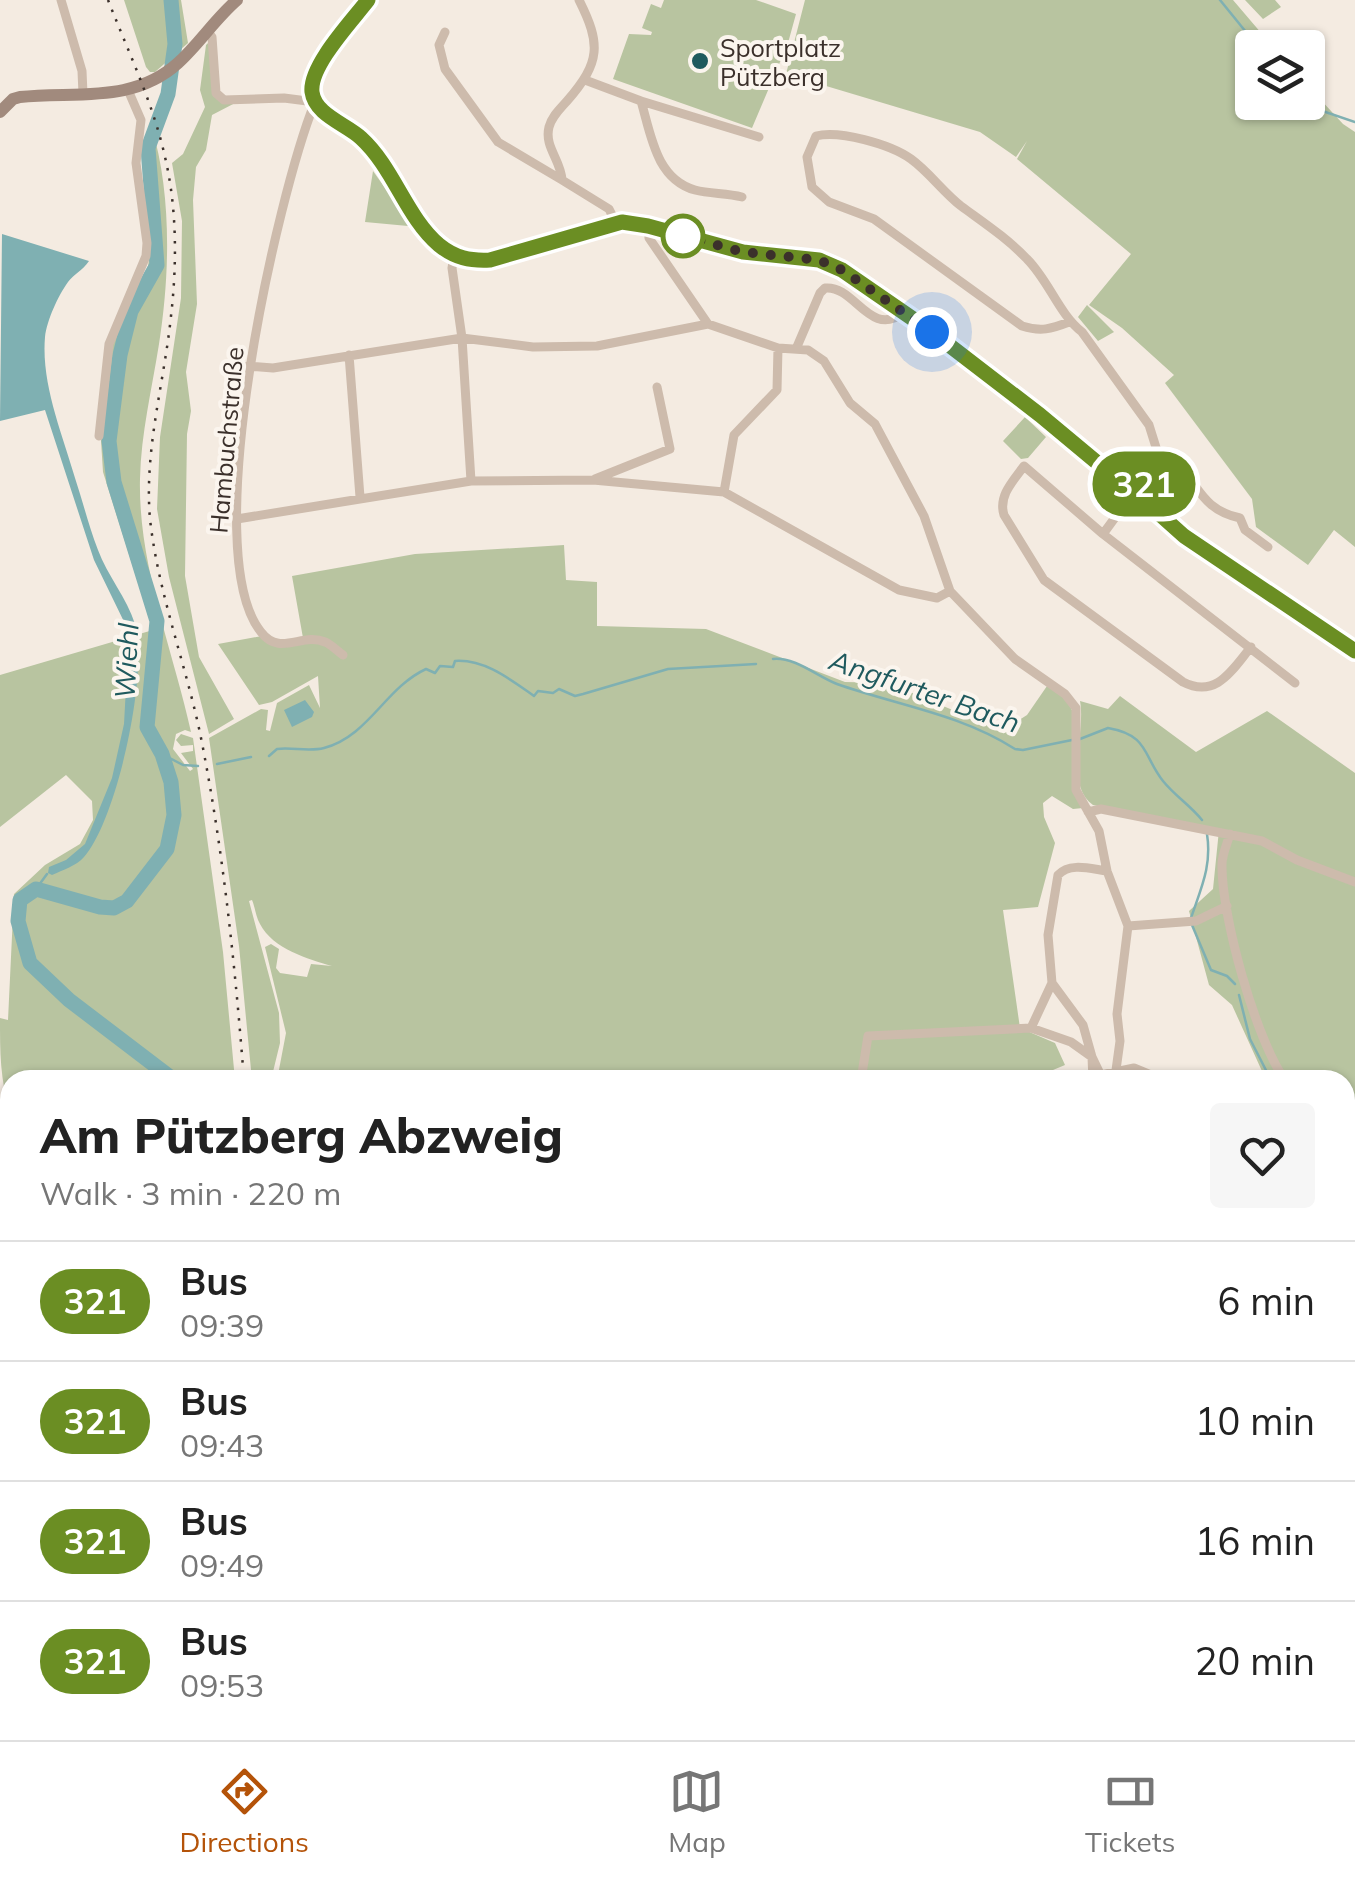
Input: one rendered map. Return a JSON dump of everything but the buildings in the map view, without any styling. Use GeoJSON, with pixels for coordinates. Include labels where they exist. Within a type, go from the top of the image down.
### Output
{"type":"FeatureCollection","features":[{"type":"Feature","properties":{"kind":"main road"},"geometry":{"type":"LineString","coordinates":[[1,108],[20,97],[128,90],[161,76],[237,0]]}},
{"type":"Feature","properties":{"kind":"main road"},"geometry":{"type":"LineString","coordinates":[[368,0],[319,65],[312,89],[315,102],[361,138],[436,243],[454,256],[490,260],[616,223],[648,226],[743,252],[819,260],[842,270],[903,313],[1040,415],[1124,485]]}},
{"type":"Feature","properties":{"kind":"main road"},"geometry":{"type":"LineString","coordinates":[[1132,480],[1143,483],[1148,492],[1146,502],[1136,508],[1126,504],[1121,494],[1124,485],[1132,480]]}},
{"type":"Feature","properties":{"kind":"main road"},"geometry":{"type":"LineString","coordinates":[[1146,502],[1184,536],[1352,651]]}},
{"type":"Feature","properties":{"kind":"street"},"geometry":{"type":"LineString","coordinates":[[62,0],[82,71],[84,94]]}},
{"type":"Feature","properties":{"kind":"street"},"geometry":{"type":"LineString","coordinates":[[562,180],[562,170],[548,144],[548,130],[552,118],[585,80],[594,57],[596,33],[579,0]]}},
{"type":"Feature","properties":{"kind":"street"},"geometry":{"type":"LineString","coordinates":[[207,30],[212,37],[216,93],[224,100],[284,98],[315,102]]}},
{"type":"Feature","properties":{"kind":"street"},"geometry":{"type":"LineString","coordinates":[[445,32],[439,46],[445,68],[498,142],[609,208],[616,223]]}},
{"type":"Feature","properties":{"kind":"street"},"geometry":{"type":"LineString","coordinates":[[585,80],[759,137]]}},
{"type":"Feature","properties":{"kind":"street"},"geometry":{"type":"LineString","coordinates":[[99,436],[110,344],[148,243],[136,163],[141,120],[128,90]]}},
{"type":"Feature","properties":{"kind":"street"},"geometry":{"type":"LineString","coordinates":[[641,101],[661,164],[677,182],[700,192],[715,190],[742,197]]}},
{"type":"Feature","properties":{"kind":"street","name":"Hambuchstraße"},"geometry":{"type":"LineString","coordinates":[[315,102],[300,139],[248,366],[236,519],[238,567],[248,610],[262,634],[282,645],[326,642],[343,656]]}},
{"type":"Feature","properties":{"kind":"street"},"geometry":{"type":"LineString","coordinates":[[1069,322],[1050,330],[1022,326],[874,219],[829,202],[812,187],[807,172],[807,156],[816,136],[832,132],[914,160],[959,204],[991,226],[1029,261],[1066,311],[1069,322],[1082,332],[1149,425],[1159,457],[1143,483]]}},
{"type":"Feature","properties":{"kind":"street"},"geometry":{"type":"LineString","coordinates":[[648,226],[649,238],[708,324]]}},
{"type":"Feature","properties":{"kind":"street"},"geometry":{"type":"LineString","coordinates":[[454,256],[470,481]]}},
{"type":"Feature","properties":{"kind":"street"},"geometry":{"type":"LineString","coordinates":[[796,349],[825,288],[842,290],[865,313],[881,319],[903,313]]}},
{"type":"Feature","properties":{"kind":"street"},"geometry":{"type":"LineString","coordinates":[[248,366],[272,368],[462,338],[533,348],[597,346],[708,324],[778,348],[808,350],[824,361],[850,403],[874,424],[924,516],[950,592],[1016,659],[1076,708],[1076,790],[1099,830],[1107,871],[1128,926],[1117,1014],[1120,1041],[1116,1070],[1147,1070]]}},
{"type":"Feature","properties":{"kind":"street"},"geometry":{"type":"LineString","coordinates":[[724,492],[734,435],[776,390],[778,348]]}},
{"type":"Feature","properties":{"kind":"street"},"geometry":{"type":"LineString","coordinates":[[349,355],[360,498]]}},
{"type":"Feature","properties":{"kind":"street"},"geometry":{"type":"LineString","coordinates":[[593,480],[670,449],[656,387]]}},
{"type":"Feature","properties":{"kind":"street"},"geometry":{"type":"LineString","coordinates":[[1159,457],[1174,461],[1210,507],[1222,515],[1240,518],[1246,530],[1268,547]]}},
{"type":"Feature","properties":{"kind":"street"},"geometry":{"type":"LineString","coordinates":[[1251,647],[1219,684],[1204,689],[1183,682],[1044,580],[1002,510],[1004,496],[1024,466],[1103,534],[1251,647],[1295,682]]}},
{"type":"Feature","properties":{"kind":"street"},"geometry":{"type":"LineString","coordinates":[[236,519],[470,481],[593,480],[724,492],[898,590],[937,598],[950,592]]}},
{"type":"Feature","properties":{"kind":"street"},"geometry":{"type":"LineString","coordinates":[[1103,534],[1126,504]]}},
{"type":"Feature","properties":{"kind":"street"},"geometry":{"type":"LineString","coordinates":[[1088,812],[1101,809],[1262,840],[1298,860],[1355,882]]}},
{"type":"Feature","properties":{"kind":"street"},"geometry":{"type":"LineString","coordinates":[[1230,834],[1222,862],[1228,906],[1246,987],[1271,1061],[1278,1070]]}},
{"type":"Feature","properties":{"kind":"street"},"geometry":{"type":"LineString","coordinates":[[1031,1028],[1052,984],[1048,935],[1058,875],[1074,867],[1107,871]]}},
{"type":"Feature","properties":{"kind":"street"},"geometry":{"type":"LineString","coordinates":[[1128,926],[1191,922],[1228,906]]}},
{"type":"Feature","properties":{"kind":"street"},"geometry":{"type":"LineString","coordinates":[[1052,984],[1083,1026],[1096,1070]]}},
{"type":"Feature","properties":{"kind":"street"},"geometry":{"type":"LineString","coordinates":[[863,1070],[868,1036],[1031,1028],[1071,1042],[1092,1057]]}},
{"type":"Feature","properties":{"kind":"green space"},"geometry":{"type":"Polygon","coordinates":[[[124,0],[181,0],[188,43],[155,72],[146,67],[124,0]]]}},
{"type":"Feature","properties":{"kind":"green space","name":"Sportplatz Pützberg"},"geometry":{"type":"Polygon","coordinates":[[[664,0],[756,0],[796,14],[752,128],[613,79],[629,34],[651,35],[642,28],[651,4],[661,8],[664,0]]]}},
{"type":"Feature","properties":{"kind":"green space"},"geometry":{"type":"Polygon","coordinates":[[[805,0],[1233,0],[1259,30],[1235,30],[1235,120],[1325,120],[1325,104],[1355,132],[1355,547],[1334,530],[1308,565],[1256,527],[1252,499],[1165,383],[1174,375],[1122,328],[1089,305],[1131,254],[1017,159],[1027,141],[1016,157],[980,132],[786,74],[805,0]]]}},
{"type":"Feature","properties":{"kind":"green space"},"geometry":{"type":"Polygon","coordinates":[[[1245,0],[1275,0],[1281,7],[1263,19],[1245,0]]]}},
{"type":"Feature","properties":{"kind":"green space"},"geometry":{"type":"Polygon","coordinates":[[[209,42],[214,92],[237,102],[212,115],[206,150],[196,167],[193,200],[197,304],[186,372],[191,411],[187,434],[185,576],[199,657],[234,719],[209,734],[169,577],[157,509],[160,437],[181,298],[182,221],[172,163],[183,154],[205,107],[200,90],[209,42]]]}},
{"type":"Feature","properties":{"kind":"green space"},"geometry":{"type":"Polygon","coordinates":[[[151,125],[163,178],[167,262],[163,317],[142,445],[141,511],[151,575],[191,732],[176,734],[173,749],[190,771],[193,769],[181,753],[193,751],[193,745],[181,746],[176,740],[181,734],[193,738],[223,952],[234,1070],[2,1070],[0,1018],[8,1020],[14,894],[45,865],[80,844],[93,820],[92,801],[66,775],[0,827],[0,675],[153,630],[103,472],[101,441],[108,365],[115,335],[148,266],[152,238],[141,150],[151,125]]]}},
{"type":"Feature","properties":{"kind":"green space"},"geometry":{"type":"Polygon","coordinates":[[[373,171],[410,223],[408,226],[365,222],[373,171]]]}},
{"type":"Feature","properties":{"kind":"green space"},"geometry":{"type":"Polygon","coordinates":[[[1087,305],[1114,332],[1098,341],[1078,317],[1087,305]]]}},
{"type":"Feature","properties":{"kind":"green space"},"geometry":{"type":"Polygon","coordinates":[[[1025,417],[1046,437],[1028,458],[1021,459],[1003,441],[1025,417]]]}},
{"type":"Feature","properties":{"kind":"green space"},"geometry":{"type":"Polygon","coordinates":[[[564,545],[566,580],[597,582],[597,626],[706,629],[845,682],[889,683],[1002,731],[1027,715],[1047,686],[1065,697],[1074,714],[1072,779],[1083,808],[1073,809],[1052,796],[1043,803],[1044,817],[1055,843],[1038,907],[1003,910],[1020,1028],[1055,1043],[1065,1065],[1053,1070],[279,1070],[286,1033],[265,947],[271,944],[279,949],[276,968],[280,973],[307,977],[311,964],[332,966],[292,952],[273,940],[260,924],[252,900],[249,901],[279,1013],[280,1043],[273,1070],[251,1070],[239,946],[209,738],[261,709],[268,710],[266,730],[270,731],[277,703],[309,685],[320,708],[318,676],[272,702],[259,705],[218,644],[267,635],[277,641],[303,638],[292,576],[415,554],[564,545]]]}},
{"type":"Feature","properties":{"kind":"green space"},"geometry":{"type":"Polygon","coordinates":[[[1120,696],[1196,752],[1267,711],[1355,773],[1355,1070],[1261,1070],[1232,1005],[1209,985],[1189,911],[1213,889],[1219,830],[1093,805],[1084,796],[1078,771],[1080,701],[1108,709],[1120,696]]]}},
{"type":"Feature","properties":{"kind":"water"},"geometry":{"type":"Polygon","coordinates":[[[2,234],[89,261],[68,282],[51,316],[45,337],[46,373],[92,532],[131,614],[138,646],[134,709],[108,812],[84,857],[52,875],[48,873],[49,867],[66,860],[85,844],[112,778],[124,724],[129,632],[94,560],[45,410],[0,421],[2,234]]]}},
{"type":"Feature","properties":{"kind":"water"},"geometry":{"type":"Polygon","coordinates":[[[305,700],[314,712],[312,717],[292,727],[284,710],[305,700]]]}},
{"type":"Feature","properties":{"kind":"waterway","name":"Wiehl"},"geometry":{"type":"LineString","coordinates":[[161,1070],[69,1000],[30,963],[18,921],[20,900],[36,889],[100,907],[114,908],[127,901],[167,849],[174,815],[171,782],[147,727],[157,621],[114,482],[109,441],[120,355],[131,311],[157,265],[148,148],[168,94],[175,44],[171,0]]}},
{"type":"Feature","properties":{"kind":"waterway"},"geometry":{"type":"LineString","coordinates":[[1220,0],[1244,30]]}},
{"type":"Feature","properties":{"kind":"waterway"},"geometry":{"type":"LineString","coordinates":[[1325,112],[1355,122]]}},
{"type":"Feature","properties":{"kind":"waterway","name":"Angfurter Bach"},"geometry":{"type":"LineString","coordinates":[[773,659],[790,661],[837,684],[973,727],[1015,749],[1072,740]]}},
{"type":"Feature","properties":{"kind":"waterway","name":"Angfurter Bach"},"geometry":{"type":"LineString","coordinates":[[269,756],[277,749],[318,749],[340,742],[412,677],[426,669],[435,673],[440,666],[453,667],[455,661],[487,667],[534,696],[538,691],[553,693],[559,689],[575,696],[668,669],[756,664]]}},
{"type":"Feature","properties":{"kind":"waterway","name":"Angfurter Bach"},"geometry":{"type":"LineString","coordinates":[[1080,739],[1108,728],[1131,736],[1163,781],[1202,820]]}},
{"type":"Feature","properties":{"kind":"waterway","name":"Angfurter Bach"},"geometry":{"type":"LineString","coordinates":[[162,754],[183,765],[198,766]]}},
{"type":"Feature","properties":{"kind":"waterway","name":"Angfurter Bach"},"geometry":{"type":"LineString","coordinates":[[217,764],[251,757]]}},
{"type":"Feature","properties":{"kind":"waterway","name":"Angfurter Bach"},"geometry":{"type":"LineString","coordinates":[[1191,918],[1207,867],[1207,834]]}},
{"type":"Feature","properties":{"kind":"waterway"},"geometry":{"type":"LineString","coordinates":[[36,889],[47,874]]}},
{"type":"Feature","properties":{"kind":"waterway","name":"Angfurter Bach"},"geometry":{"type":"LineString","coordinates":[[1192,925],[1211,970],[1235,984]]}},
{"type":"Feature","properties":{"kind":"waterway","name":"Angfurter Bach"},"geometry":{"type":"LineString","coordinates":[[1239,995],[1250,1039],[1266,1070]]}},
{"type":"Feature","properties":{"kind":"railway"},"geometry":{"type":"LineString","coordinates":[[108,0],[154,117],[172,196],[173,296],[152,442],[150,519],[159,573],[208,776],[227,906],[243,1070]]}},
{"type":"Feature","properties":{"kind":"bus line","name":"321"},"geometry":{"type":"LineString","coordinates":[[368,0],[319,65],[313,77],[315,102],[375,153],[436,243],[454,256],[490,260],[605,225],[631,222],[743,252],[819,260],[842,270],[932,332],[1124,485],[1132,480],[1143,483],[1148,492],[1146,502],[1184,536],[1355,651]]}},
{"type":"Feature","properties":{"kind":"place","name":"Sportplatz Pützberg"},"geometry":{"type":"Point","coordinates":[700,61]}},
{"type":"Feature","properties":{"kind":"route"},"geometry":{"type":"LineString","coordinates":[[683,236],[743,252],[819,260],[842,270],[932,332]]}}]}
